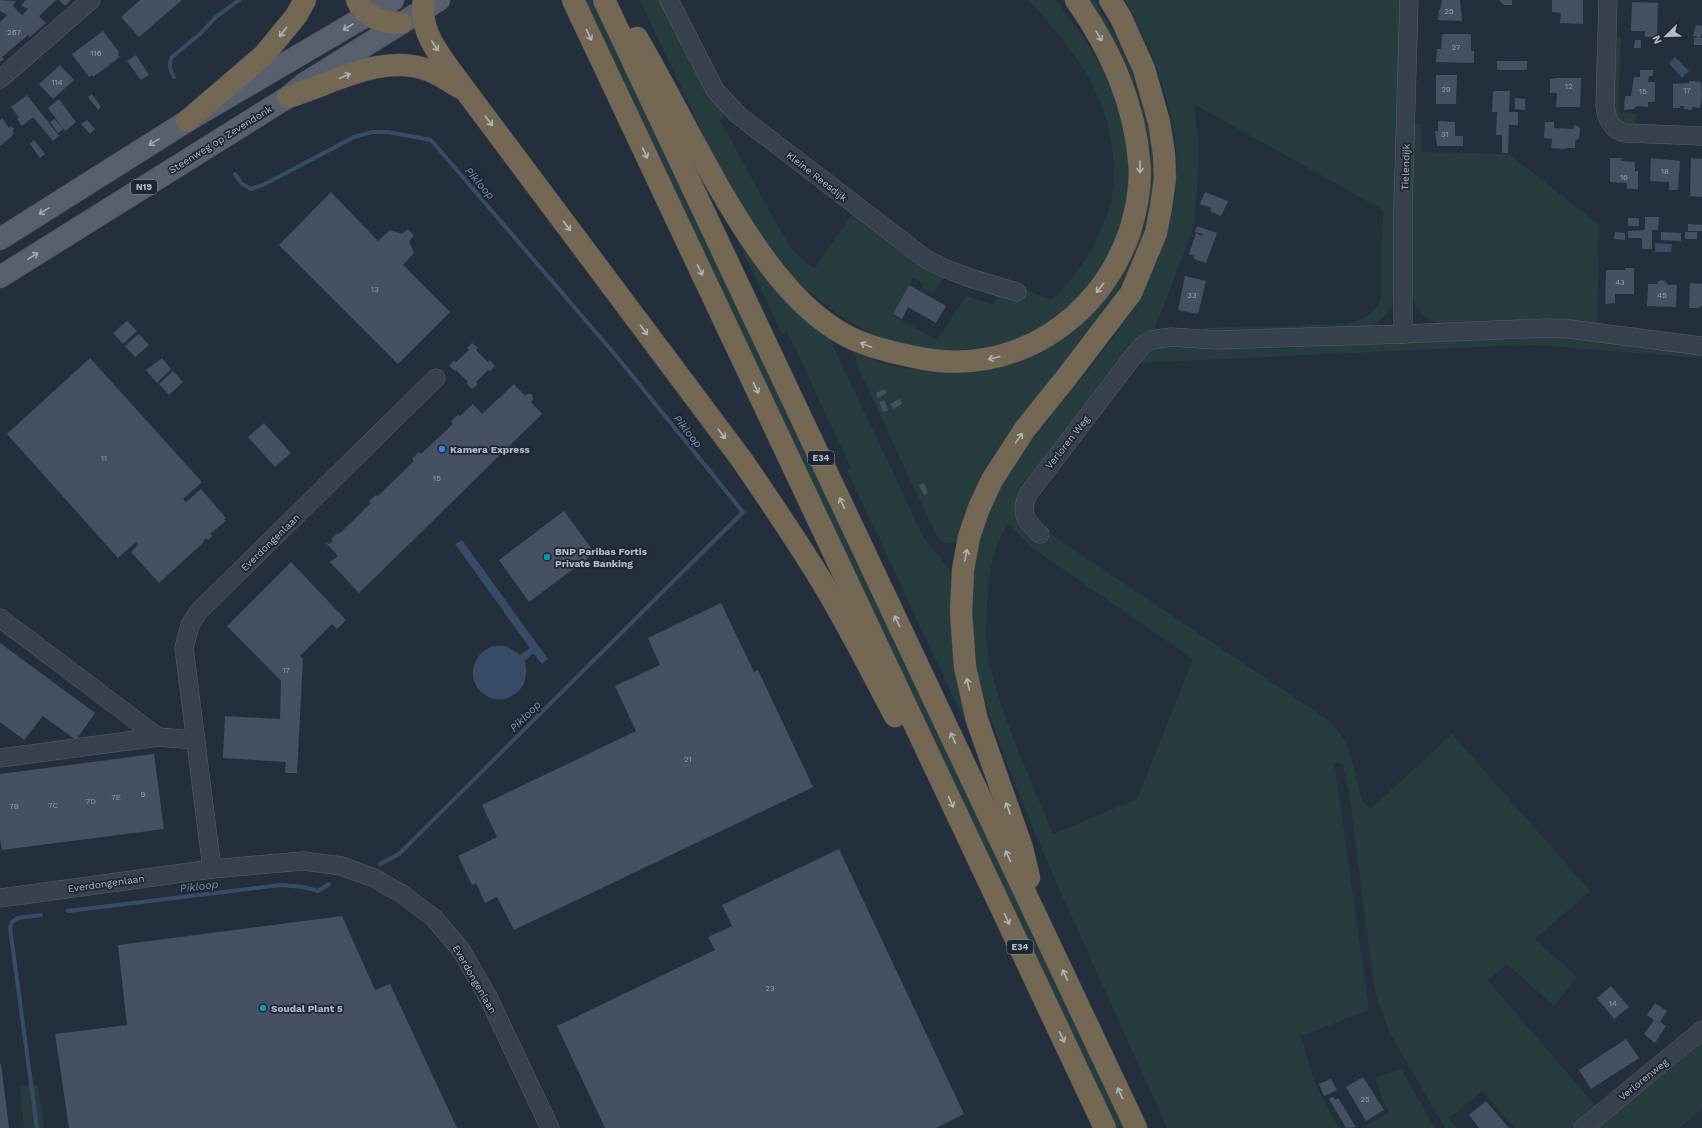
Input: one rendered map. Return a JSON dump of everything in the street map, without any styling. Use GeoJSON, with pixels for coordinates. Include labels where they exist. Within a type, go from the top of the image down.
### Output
{"type":"FeatureCollection","features":[{"type":"Feature","properties":{"kind":"highway"},"geometry":{"type":"LineString","coordinates":[[187,121],[264,55],[292,21],[305,0]]}},
{"type":"Feature","properties":{"kind":"highway","name":"E34"},"geometry":{"type":"LineString","coordinates":[[572,0],[1105,1128]]}},
{"type":"Feature","properties":{"kind":"highway","name":"E34"},"geometry":{"type":"LineString","coordinates":[[604,0],[1136,1128]]}},
{"type":"Feature","properties":{"kind":"highway"},"geometry":{"type":"LineString","coordinates":[[610,0],[632,29],[734,215],[772,269],[798,300],[829,326],[866,346],[933,360],[953,362],[993,359],[1033,344],[1065,325],[1081,311],[1107,280],[1118,260],[1134,218],[1140,183],[1140,160],[1134,128],[1120,80],[1110,55],[1076,0]]}},
{"type":"Feature","properties":{"kind":"highway"},"geometry":{"type":"LineString","coordinates":[[1037,916],[1025,858],[981,732],[972,697],[965,667],[961,591],[963,570],[970,537],[979,508],[992,480],[1025,429],[1066,378],[1131,292],[1156,233],[1165,178],[1164,154],[1159,122],[1144,69],[1121,18],[1110,0]]}},
{"type":"Feature","properties":{"kind":"highway"},"geometry":{"type":"LineString","coordinates":[[428,3],[424,22],[432,43],[465,90],[742,460],[824,585],[854,637],[905,735],[915,748],[935,767]]}},
{"type":"Feature","properties":{"kind":"highway"},"geometry":{"type":"LineString","coordinates":[[363,8],[384,22],[401,23]]}},
{"type":"Feature","properties":{"kind":"highway"},"geometry":{"type":"LineString","coordinates":[[288,97],[309,91],[374,67],[396,66],[413,66],[428,70],[465,90]]}},
{"type":"Feature","properties":{"kind":"main road"},"geometry":{"type":"LineString","coordinates":[[0,239],[363,8],[393,0]]}},
{"type":"Feature","properties":{"kind":"main road","name":"Steenweg op Zevendonk"},"geometry":{"type":"LineString","coordinates":[[0,277],[288,97],[305,83],[401,23],[428,3]]}},
{"type":"Feature","properties":{"kind":"street"},"geometry":{"type":"LineString","coordinates":[[0,79],[91,0]]}},
{"type":"Feature","properties":{"kind":"street","name":"Kleine Reesdijk"},"geometry":{"type":"LineString","coordinates":[[669,0],[714,90],[738,115],[926,259],[943,268],[964,276],[1017,292]]}},
{"type":"Feature","properties":{"kind":"street","name":"Tielendijk"},"geometry":{"type":"LineString","coordinates":[[1403,334],[1404,208],[1409,0]]}},
{"type":"Feature","properties":{"kind":"street"},"geometry":{"type":"LineString","coordinates":[[1608,0],[1605,105],[1610,123],[1619,131],[1626,133],[1702,136]]}},
{"type":"Feature","properties":{"kind":"street"},"geometry":{"type":"LineString","coordinates":[[1403,334],[1546,328],[1569,329],[1702,346]]}},
{"type":"Feature","properties":{"kind":"street","name":"Verloren Weg"},"geometry":{"type":"LineString","coordinates":[[1040,534],[1030,526],[1026,518],[1024,510],[1025,501],[1029,492],[1135,354],[1143,345],[1151,340],[1171,337],[1217,340],[1403,334]]}},
{"type":"Feature","properties":{"kind":"street","name":"Everdongenlaan"},"geometry":{"type":"LineString","coordinates":[[212,869],[184,648],[190,625],[198,612],[436,378]]}},
{"type":"Feature","properties":{"kind":"street"},"geometry":{"type":"LineString","coordinates":[[0,618],[158,737]]}},
{"type":"Feature","properties":{"kind":"street"},"geometry":{"type":"LineString","coordinates":[[0,758],[158,737],[196,740]]}},
{"type":"Feature","properties":{"kind":"street","name":"Everdongenlaan"},"geometry":{"type":"LineString","coordinates":[[0,898],[212,869],[303,861],[342,866],[374,878],[402,894],[434,918],[461,950],[488,997],[550,1128]]}},
{"type":"Feature","properties":{"kind":"street","name":"Verlorenweg"},"geometry":{"type":"LineString","coordinates":[[1583,1128],[1702,1030]]}},
{"type":"Feature","properties":{"kind":"green space"},"geometry":{"type":"Polygon","coordinates":[[[583,0],[591,0],[1124,1128],[1117,1128],[583,0]]]}},
{"type":"Feature","properties":{"kind":"green space"},"geometry":{"type":"Polygon","coordinates":[[[640,0],[664,0],[726,113],[720,120],[781,232],[793,251],[814,269],[854,212],[945,275],[933,294],[921,287],[923,283],[913,278],[892,315],[937,340],[966,296],[994,305],[1002,281],[1052,300],[1078,271],[1097,238],[1107,214],[1114,184],[1114,173],[1108,126],[1101,103],[1090,80],[1075,56],[1029,0],[1056,0],[1083,36],[1102,68],[1112,92],[1125,133],[1130,172],[1130,201],[1108,263],[1063,316],[1017,341],[989,347],[949,351],[928,350],[885,341],[867,332],[836,313],[801,285],[777,258],[744,212],[719,168],[640,0]]]}},
{"type":"Feature","properties":{"kind":"green space"},"geometry":{"type":"Polygon","coordinates":[[[1087,0],[1094,0],[1107,20],[1129,63],[1139,86],[1152,134],[1155,158],[1155,181],[1152,207],[1144,240],[1137,257],[1114,298],[960,538],[957,541],[947,543],[941,541],[936,535],[860,372],[856,358],[858,352],[880,363],[921,371],[958,372],[977,370],[1014,363],[1031,357],[1053,345],[1063,336],[1149,185],[1087,0]]]}},
{"type":"Feature","properties":{"kind":"green space"},"geometry":{"type":"Polygon","coordinates":[[[1125,0],[1402,0],[1394,302],[1385,316],[1372,326],[1203,333],[1205,328],[1344,324],[1361,319],[1371,313],[1381,298],[1383,210],[1194,104],[1198,138],[1198,162],[1194,222],[1189,240],[1153,333],[1115,368],[1024,485],[1017,499],[1016,514],[1043,529],[1327,719],[1336,728],[1345,741],[1353,764],[1362,801],[1371,809],[1452,734],[1590,891],[1535,939],[1577,977],[1554,1006],[1507,964],[1488,981],[1596,1106],[1571,1128],[1514,1128],[1483,1090],[1449,1118],[1457,1128],[1445,1128],[1390,1033],[1377,1000],[1351,805],[1343,764],[1334,762],[1369,1010],[1301,1036],[1314,1082],[1339,1128],[1167,1128],[1035,833],[999,741],[975,664],[971,635],[974,574],[981,533],[986,519],[1016,460],[1038,428],[1084,375],[1127,319],[1146,287],[1162,249],[1172,215],[1176,183],[1176,151],[1172,120],[1164,90],[1154,60],[1125,0]],[[1008,523],[995,551],[990,571],[986,618],[986,644],[988,657],[1004,713],[1053,834],[1137,799],[1193,659],[1031,547],[1008,523]]]}},
{"type":"Feature","properties":{"kind":"green space"},"geometry":{"type":"Polygon","coordinates":[[[1614,37],[1621,37],[1618,112],[1636,113],[1635,127],[1624,125],[1612,112],[1614,37]]]}},
{"type":"Feature","properties":{"kind":"green space"},"geometry":{"type":"Polygon","coordinates":[[[1414,123],[1421,124],[1421,152],[1509,154],[1599,225],[1597,325],[1439,324],[1428,319],[1420,312],[1410,291],[1414,123]]]}},
{"type":"Feature","properties":{"kind":"green space"},"geometry":{"type":"Polygon","coordinates":[[[743,239],[826,331],[923,536],[947,566],[953,577],[974,728],[969,731],[847,470],[851,468],[787,331],[782,334],[738,241],[743,239]]]}},
{"type":"Feature","properties":{"kind":"green space"},"geometry":{"type":"Polygon","coordinates":[[[1493,336],[1550,336],[1702,352],[1702,358],[1535,345],[1136,363],[1148,349],[1165,344],[1215,349],[1268,349],[1493,336]]]}},
{"type":"Feature","properties":{"kind":"green space"},"geometry":{"type":"Polygon","coordinates":[[[1702,1043],[1702,1109],[1679,1128],[1597,1128],[1702,1043]]]}},
{"type":"Feature","properties":{"kind":"green space"},"geometry":{"type":"Polygon","coordinates":[[[1402,1070],[1434,1128],[1367,1128],[1366,1126],[1389,1112],[1381,1097],[1376,1077],[1402,1070]]]}},
{"type":"Feature","properties":{"kind":"green space"},"geometry":{"type":"Polygon","coordinates":[[[38,1085],[44,1128],[24,1128],[20,1086],[38,1085]]]}},
{"type":"Feature","properties":{"kind":"water"},"geometry":{"type":"Polygon","coordinates":[[[1675,57],[1689,71],[1682,78],[1669,63],[1675,57]]]}},
{"type":"Feature","properties":{"kind":"water"},"geometry":{"type":"Polygon","coordinates":[[[1655,243],[1672,244],[1671,252],[1655,252],[1655,243]]]}},
{"type":"Feature","properties":{"kind":"water"},"geometry":{"type":"Polygon","coordinates":[[[462,540],[548,659],[542,664],[533,653],[525,661],[526,674],[523,686],[514,694],[505,699],[494,699],[480,691],[474,682],[473,672],[475,662],[481,654],[489,648],[499,646],[510,648],[520,655],[530,648],[455,544],[462,540]]]}},
{"type":"Feature","properties":{"kind":"building"},"geometry":{"type":"Polygon","coordinates":[[[0,0],[16,1],[13,6],[22,15],[28,9],[21,5],[26,0],[56,0],[39,16],[46,23],[30,37],[28,35],[2,57],[4,59],[0,62],[0,22],[7,15],[0,11],[0,0]]]}},
{"type":"Feature","properties":{"kind":"building"},"geometry":{"type":"Polygon","coordinates":[[[59,0],[71,0],[65,6],[59,0]]]}},
{"type":"Feature","properties":{"kind":"building"},"geometry":{"type":"Polygon","coordinates":[[[140,0],[182,0],[139,37],[121,17],[140,0]]]}},
{"type":"Feature","properties":{"kind":"building"},"geometry":{"type":"Polygon","coordinates":[[[1442,0],[1460,0],[1462,21],[1438,20],[1442,0]]]}},
{"type":"Feature","properties":{"kind":"building"},"geometry":{"type":"Polygon","coordinates":[[[1499,0],[1512,0],[1512,5],[1504,5],[1499,0]]]}},
{"type":"Feature","properties":{"kind":"building"},"geometry":{"type":"Polygon","coordinates":[[[1552,0],[1583,0],[1583,24],[1560,23],[1561,13],[1552,12],[1552,0]]]}},
{"type":"Feature","properties":{"kind":"building"},"geometry":{"type":"Polygon","coordinates":[[[1632,2],[1658,3],[1657,37],[1645,37],[1645,31],[1631,31],[1632,2]]]}},
{"type":"Feature","properties":{"kind":"building"},"geometry":{"type":"Polygon","coordinates":[[[1696,25],[1702,26],[1702,34],[1700,38],[1693,36],[1696,25]]]}},
{"type":"Feature","properties":{"kind":"building"},"geometry":{"type":"Polygon","coordinates":[[[103,31],[119,52],[118,55],[120,57],[93,77],[92,75],[89,77],[72,54],[103,31]]]}},
{"type":"Feature","properties":{"kind":"building"},"geometry":{"type":"Polygon","coordinates":[[[1442,34],[1471,34],[1471,51],[1474,51],[1474,63],[1436,62],[1437,49],[1441,49],[1442,34]]]}},
{"type":"Feature","properties":{"kind":"building"},"geometry":{"type":"Polygon","coordinates":[[[1694,38],[1702,38],[1702,45],[1694,45],[1694,38]]]}},
{"type":"Feature","properties":{"kind":"building"},"geometry":{"type":"Polygon","coordinates":[[[1635,40],[1641,40],[1641,48],[1634,48],[1635,40]]]}},
{"type":"Feature","properties":{"kind":"building"},"geometry":{"type":"Polygon","coordinates":[[[136,55],[149,75],[141,80],[127,61],[136,55]]]}},
{"type":"Feature","properties":{"kind":"building"},"geometry":{"type":"Polygon","coordinates":[[[1497,61],[1527,61],[1527,70],[1497,70],[1497,61]]]}},
{"type":"Feature","properties":{"kind":"building"},"geometry":{"type":"Polygon","coordinates":[[[60,65],[74,80],[53,99],[39,84],[60,65]]]}},
{"type":"Feature","properties":{"kind":"building"},"geometry":{"type":"Polygon","coordinates":[[[1640,70],[1653,70],[1653,76],[1649,76],[1648,82],[1655,82],[1655,102],[1648,102],[1648,107],[1637,106],[1633,109],[1624,110],[1625,96],[1631,96],[1634,77],[1640,77],[1640,70]]]}},
{"type":"Feature","properties":{"kind":"building"},"geometry":{"type":"Polygon","coordinates":[[[1436,75],[1457,75],[1456,104],[1436,104],[1436,75]]]}},
{"type":"Feature","properties":{"kind":"building"},"geometry":{"type":"Polygon","coordinates":[[[1581,78],[1580,107],[1556,107],[1557,93],[1550,93],[1550,79],[1581,78]]]}},
{"type":"Feature","properties":{"kind":"building"},"geometry":{"type":"Polygon","coordinates":[[[1689,81],[1701,82],[1702,97],[1700,108],[1692,107],[1692,110],[1684,109],[1684,106],[1680,106],[1680,108],[1673,108],[1673,84],[1689,83],[1689,81]]]}},
{"type":"Feature","properties":{"kind":"building"},"geometry":{"type":"Polygon","coordinates":[[[1493,91],[1510,91],[1509,112],[1518,112],[1518,125],[1509,125],[1508,153],[1502,153],[1502,135],[1496,135],[1497,112],[1492,112],[1493,91]]]}},
{"type":"Feature","properties":{"kind":"building"},"geometry":{"type":"Polygon","coordinates":[[[92,94],[101,107],[98,110],[88,97],[92,94]]]}},
{"type":"Feature","properties":{"kind":"building"},"geometry":{"type":"Polygon","coordinates":[[[27,95],[59,136],[53,141],[33,117],[22,126],[17,119],[19,117],[11,107],[27,95]]]}},
{"type":"Feature","properties":{"kind":"building"},"geometry":{"type":"Polygon","coordinates":[[[1515,98],[1525,99],[1525,110],[1515,109],[1515,98]]]}},
{"type":"Feature","properties":{"kind":"building"},"geometry":{"type":"Polygon","coordinates":[[[59,99],[76,122],[65,131],[48,108],[59,99]]]}},
{"type":"Feature","properties":{"kind":"building"},"geometry":{"type":"Polygon","coordinates":[[[2,118],[9,128],[11,126],[14,129],[12,131],[14,133],[0,146],[0,120],[2,118]]]}},
{"type":"Feature","properties":{"kind":"building"},"geometry":{"type":"Polygon","coordinates":[[[55,119],[63,129],[58,133],[50,122],[55,119]]]}},
{"type":"Feature","properties":{"kind":"building"},"geometry":{"type":"Polygon","coordinates":[[[87,120],[95,129],[90,134],[81,124],[87,120]]]}},
{"type":"Feature","properties":{"kind":"building"},"geometry":{"type":"Polygon","coordinates":[[[1438,121],[1455,122],[1455,136],[1463,136],[1463,146],[1437,146],[1435,131],[1438,131],[1438,121]]]}},
{"type":"Feature","properties":{"kind":"building"},"geometry":{"type":"Polygon","coordinates":[[[1545,122],[1554,122],[1554,128],[1574,129],[1574,125],[1578,126],[1580,129],[1579,138],[1575,141],[1575,148],[1551,148],[1552,139],[1544,138],[1545,122]]]}},
{"type":"Feature","properties":{"kind":"building"},"geometry":{"type":"Polygon","coordinates":[[[34,140],[45,154],[40,158],[30,144],[34,140]]]}},
{"type":"Feature","properties":{"kind":"building"},"geometry":{"type":"Polygon","coordinates":[[[1610,158],[1622,158],[1621,161],[1635,162],[1635,171],[1638,171],[1638,189],[1627,189],[1627,183],[1610,182],[1610,158]]]}},
{"type":"Feature","properties":{"kind":"building"},"geometry":{"type":"Polygon","coordinates":[[[1651,158],[1680,161],[1678,190],[1669,190],[1669,182],[1650,181],[1651,158]]]}},
{"type":"Feature","properties":{"kind":"building"},"geometry":{"type":"Polygon","coordinates":[[[1691,158],[1702,159],[1702,197],[1690,196],[1691,158]]]}},
{"type":"Feature","properties":{"kind":"building"},"geometry":{"type":"Polygon","coordinates":[[[331,192],[378,241],[390,230],[402,234],[408,229],[414,236],[409,241],[414,253],[403,265],[450,312],[398,364],[279,245],[331,192]]]}},
{"type":"Feature","properties":{"kind":"building"},"geometry":{"type":"Polygon","coordinates":[[[1205,192],[1228,201],[1221,216],[1210,211],[1211,208],[1200,204],[1205,192]]]}},
{"type":"Feature","properties":{"kind":"building"},"geometry":{"type":"Polygon","coordinates":[[[1645,217],[1659,217],[1658,230],[1652,230],[1652,249],[1642,249],[1642,238],[1628,238],[1628,231],[1645,230],[1645,217]]]}},
{"type":"Feature","properties":{"kind":"building"},"geometry":{"type":"Polygon","coordinates":[[[1628,218],[1639,218],[1639,226],[1628,226],[1628,218]]]}},
{"type":"Feature","properties":{"kind":"building"},"geometry":{"type":"Polygon","coordinates":[[[1688,224],[1702,225],[1702,231],[1688,231],[1688,224]]]}},
{"type":"Feature","properties":{"kind":"building"},"geometry":{"type":"Polygon","coordinates":[[[1197,226],[1217,233],[1206,263],[1194,259],[1194,256],[1189,254],[1196,233],[1202,236],[1203,234],[1195,232],[1197,226]]]}},
{"type":"Feature","properties":{"kind":"building"},"geometry":{"type":"Polygon","coordinates":[[[1615,232],[1625,233],[1625,240],[1614,239],[1615,232]]]}},
{"type":"Feature","properties":{"kind":"building"},"geometry":{"type":"Polygon","coordinates":[[[1661,232],[1681,233],[1681,241],[1661,240],[1661,232]]]}},
{"type":"Feature","properties":{"kind":"building"},"geometry":{"type":"Polygon","coordinates":[[[1685,232],[1697,232],[1697,239],[1685,239],[1685,232]]]}},
{"type":"Feature","properties":{"kind":"building"},"geometry":{"type":"Polygon","coordinates":[[[1625,268],[1634,268],[1634,294],[1615,294],[1615,303],[1605,304],[1606,270],[1625,270],[1625,268]]]}},
{"type":"Feature","properties":{"kind":"building"},"geometry":{"type":"Polygon","coordinates":[[[1185,276],[1206,281],[1198,314],[1178,310],[1185,276]]]}},
{"type":"Feature","properties":{"kind":"building"},"geometry":{"type":"Polygon","coordinates":[[[1658,281],[1665,281],[1668,285],[1677,285],[1676,307],[1647,306],[1648,284],[1657,284],[1658,281]]]}},
{"type":"Feature","properties":{"kind":"building"},"geometry":{"type":"Polygon","coordinates":[[[1690,283],[1702,284],[1702,306],[1700,306],[1700,308],[1689,308],[1690,283]]]}},
{"type":"Feature","properties":{"kind":"building"},"geometry":{"type":"Polygon","coordinates":[[[909,285],[946,306],[936,323],[908,307],[902,319],[893,314],[909,285]]]}},
{"type":"Feature","properties":{"kind":"building"},"geometry":{"type":"Polygon","coordinates":[[[127,321],[137,331],[123,344],[113,333],[127,321]]]}},
{"type":"Feature","properties":{"kind":"building"},"geometry":{"type":"Polygon","coordinates":[[[139,334],[149,345],[135,357],[125,346],[139,334]]]}},
{"type":"Feature","properties":{"kind":"building"},"geometry":{"type":"Polygon","coordinates":[[[472,343],[478,348],[476,350],[488,362],[490,360],[495,366],[490,371],[488,370],[476,382],[478,384],[472,389],[466,383],[468,382],[456,370],[455,371],[449,366],[454,360],[456,362],[469,350],[467,348],[472,343]]]}},
{"type":"Feature","properties":{"kind":"building"},"geometry":{"type":"Polygon","coordinates":[[[90,358],[202,482],[183,499],[186,502],[201,489],[226,518],[224,519],[226,521],[210,534],[212,536],[208,540],[206,538],[203,541],[204,542],[159,583],[131,552],[138,545],[136,542],[118,558],[7,434],[90,358]]]}},
{"type":"Feature","properties":{"kind":"building"},"geometry":{"type":"Polygon","coordinates":[[[162,358],[171,369],[157,383],[146,370],[162,358]]]}},
{"type":"Feature","properties":{"kind":"building"},"geometry":{"type":"Polygon","coordinates":[[[173,371],[183,382],[169,395],[159,384],[173,371]]]}},
{"type":"Feature","properties":{"kind":"building"},"geometry":{"type":"Polygon","coordinates":[[[514,384],[525,396],[527,394],[532,394],[533,400],[531,402],[542,414],[359,593],[330,562],[338,556],[326,543],[329,544],[333,541],[331,539],[338,533],[339,534],[371,503],[369,501],[376,495],[378,496],[414,461],[412,459],[419,452],[421,454],[453,424],[451,421],[458,415],[460,416],[473,404],[482,414],[514,384]]]}},
{"type":"Feature","properties":{"kind":"building"},"geometry":{"type":"Polygon","coordinates":[[[885,389],[887,393],[878,398],[876,393],[885,389]]]}},
{"type":"Feature","properties":{"kind":"building"},"geometry":{"type":"Polygon","coordinates":[[[900,399],[902,404],[893,409],[890,404],[900,399]]]}},
{"type":"Feature","properties":{"kind":"building"},"geometry":{"type":"Polygon","coordinates":[[[884,400],[888,410],[883,412],[879,402],[884,400]]]}},
{"type":"Feature","properties":{"kind":"building"},"geometry":{"type":"Polygon","coordinates":[[[264,423],[291,453],[275,467],[248,437],[264,423]]]}},
{"type":"Feature","properties":{"kind":"building"},"geometry":{"type":"Polygon","coordinates":[[[924,483],[928,493],[924,495],[919,485],[924,483]]]}},
{"type":"Feature","properties":{"kind":"building","name":"BNP Paribas Fortis Private Banking"},"geometry":{"type":"Polygon","coordinates":[[[564,511],[595,553],[529,602],[499,560],[564,511]]]}},
{"type":"Feature","properties":{"kind":"building"},"geometry":{"type":"Polygon","coordinates":[[[291,562],[346,620],[337,629],[332,624],[300,656],[303,659],[297,773],[285,773],[286,762],[223,758],[225,716],[280,719],[281,681],[227,626],[291,562]]]}},
{"type":"Feature","properties":{"kind":"building"},"geometry":{"type":"Polygon","coordinates":[[[721,603],[754,672],[758,670],[813,787],[514,930],[497,897],[485,903],[476,883],[472,885],[458,856],[497,837],[482,805],[636,731],[615,686],[660,665],[648,638],[721,603]]]}},
{"type":"Feature","properties":{"kind":"building"},"geometry":{"type":"Polygon","coordinates":[[[0,643],[95,713],[76,740],[43,716],[24,740],[0,722],[0,643]]]}},
{"type":"Feature","properties":{"kind":"building"},"geometry":{"type":"Polygon","coordinates":[[[154,754],[164,829],[2,850],[0,838],[0,774],[154,754]]]}},
{"type":"Feature","properties":{"kind":"building"},"geometry":{"type":"Polygon","coordinates":[[[839,849],[964,1114],[936,1128],[605,1128],[557,1026],[715,950],[708,937],[732,926],[722,905],[839,849]]]}},
{"type":"Feature","properties":{"kind":"building","name":"Soudal Plant 5"},"geometry":{"type":"Polygon","coordinates":[[[342,916],[375,990],[390,984],[457,1128],[69,1128],[55,1034],[127,1025],[118,945],[342,916]]]}},
{"type":"Feature","properties":{"kind":"building"},"geometry":{"type":"Polygon","coordinates":[[[1611,986],[1629,1007],[1614,1019],[1597,998],[1611,986]]]}},
{"type":"Feature","properties":{"kind":"building"},"geometry":{"type":"Polygon","coordinates":[[[1655,1003],[1667,1011],[1660,1022],[1666,1026],[1655,1043],[1644,1034],[1654,1020],[1647,1015],[1655,1003]]]}},
{"type":"Feature","properties":{"kind":"building"},"geometry":{"type":"Polygon","coordinates":[[[1626,1039],[1639,1058],[1591,1089],[1579,1070],[1626,1039]]]}},
{"type":"Feature","properties":{"kind":"building"},"geometry":{"type":"Polygon","coordinates":[[[1,1064],[9,1128],[0,1128],[1,1064]]]}},
{"type":"Feature","properties":{"kind":"building"},"geometry":{"type":"Polygon","coordinates":[[[1363,1077],[1384,1110],[1366,1121],[1346,1087],[1363,1077]]]}},
{"type":"Feature","properties":{"kind":"building"},"geometry":{"type":"Polygon","coordinates":[[[1331,1079],[1337,1090],[1324,1096],[1319,1084],[1331,1079]]]}},
{"type":"Feature","properties":{"kind":"building"},"geometry":{"type":"Polygon","coordinates":[[[1333,1097],[1335,1100],[1338,1098],[1356,1127],[1346,1128],[1329,1099],[1333,1097]]]}},
{"type":"Feature","properties":{"kind":"building"},"geometry":{"type":"Polygon","coordinates":[[[1486,1101],[1509,1128],[1479,1128],[1469,1115],[1486,1101]]]}},
{"type":"Feature","properties":{"kind":"waterway","name":"Pikloop"},"geometry":{"type":"LineString","coordinates":[[174,77],[170,67],[172,57],[200,34],[216,17],[239,0]]}},
{"type":"Feature","properties":{"kind":"waterway","name":"Pikloop"},"geometry":{"type":"LineString","coordinates":[[235,174],[242,184],[251,189],[265,184],[354,137],[372,132],[388,132],[431,140],[618,358],[743,512],[399,854],[380,864]]}},
{"type":"Feature","properties":{"kind":"waterway","name":"Pikloop"},"geometry":{"type":"LineString","coordinates":[[68,911],[281,885],[303,887],[318,891],[329,884]]}},
{"type":"Feature","properties":{"kind":"waterway","name":"Pikloop"},"geometry":{"type":"LineString","coordinates":[[37,1128],[10,928],[12,922],[18,918],[41,915]]}},
{"type":"Feature","properties":{"kind":"place","name":"Kamera Express"},"geometry":{"type":"Point","coordinates":[442,449]}},
{"type":"Feature","properties":{"kind":"place","name":"BNP Paribas Fortis Private Banking"},"geometry":{"type":"Point","coordinates":[547,557]}},
{"type":"Feature","properties":{"kind":"place","name":"Soudal Plant 5"},"geometry":{"type":"Point","coordinates":[263,1008]}}]}
